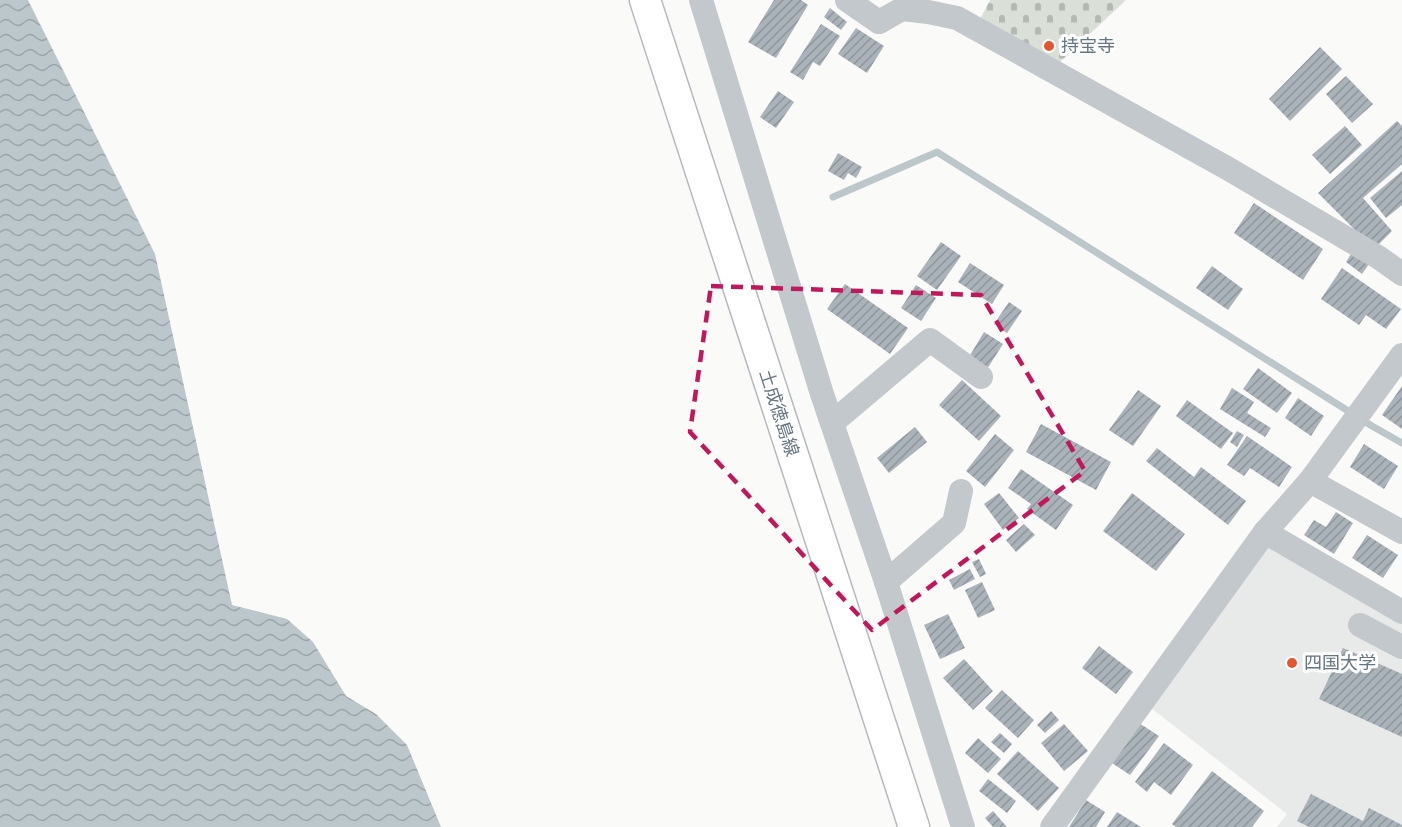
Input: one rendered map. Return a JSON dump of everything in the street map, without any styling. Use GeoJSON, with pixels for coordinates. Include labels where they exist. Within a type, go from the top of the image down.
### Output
{"type":"FeatureCollection","features":[{"type":"Feature","properties":{"kind":"main road","name":"土成徳島線"},"geometry":{"type":"LineString","coordinates":[[645,0],[914,827]]}},
{"type":"Feature","properties":{"kind":"street"},"geometry":{"type":"LineString","coordinates":[[701,0],[832,423],[886,582],[963,827]]}},
{"type":"Feature","properties":{"kind":"street"},"geometry":{"type":"LineString","coordinates":[[847,0],[879,22]]}},
{"type":"Feature","properties":{"kind":"street"},"geometry":{"type":"LineString","coordinates":[[879,22],[896,0]]}},
{"type":"Feature","properties":{"kind":"street"},"geometry":{"type":"LineString","coordinates":[[879,22],[902,9],[957,18],[1197,151],[1378,257],[1402,274]]}},
{"type":"Feature","properties":{"kind":"street"},"geometry":{"type":"LineString","coordinates":[[832,423],[930,340],[981,377]]}},
{"type":"Feature","properties":{"kind":"street"},"geometry":{"type":"LineString","coordinates":[[1052,827],[1265,532],[1310,481],[1402,355]]}},
{"type":"Feature","properties":{"kind":"street"},"geometry":{"type":"LineString","coordinates":[[1310,481],[1402,532]]}},
{"type":"Feature","properties":{"kind":"street"},"geometry":{"type":"LineString","coordinates":[[886,582],[954,523],[961,491]]}},
{"type":"Feature","properties":{"kind":"street"},"geometry":{"type":"LineString","coordinates":[[1265,532],[1402,612]]}},
{"type":"Feature","properties":{"kind":"street"},"geometry":{"type":"LineString","coordinates":[[1360,625],[1402,647]]}},
{"type":"Feature","properties":{"kind":"highlighted area"},"geometry":{"type":"Polygon","coordinates":[[[711,286],[981,295],[1085,471],[872,630],[690,432],[711,286]]]}},
{"type":"Feature","properties":{"kind":"shaded area","name":"四国大学"},"geometry":{"type":"Polygon","coordinates":[[[1270,540],[1402,619],[1402,827],[1277,827],[1287,814],[1151,708],[1270,540]]]}},
{"type":"Feature","properties":{"kind":"green space","name":"持宝寺"},"geometry":{"type":"Polygon","coordinates":[[[990,0],[1126,0],[1057,65],[979,21],[990,0]]]}},
{"type":"Feature","properties":{"kind":"water"},"geometry":{"type":"Polygon","coordinates":[[[0,0],[28,0],[155,254],[232,605],[287,619],[313,642],[346,696],[376,714],[407,745],[441,827],[0,827],[0,0]]]}},
{"type":"Feature","properties":{"kind":"building"},"geometry":{"type":"Polygon","coordinates":[[[774,0],[801,0],[808,5],[776,58],[748,42],[774,0]]]}},
{"type":"Feature","properties":{"kind":"building"},"geometry":{"type":"Polygon","coordinates":[[[830,8],[847,22],[841,30],[824,17],[830,8]]]}},
{"type":"Feature","properties":{"kind":"building"},"geometry":{"type":"Polygon","coordinates":[[[821,24],[840,36],[820,66],[813,62],[803,80],[790,72],[821,24]]]}},
{"type":"Feature","properties":{"kind":"building"},"geometry":{"type":"Polygon","coordinates":[[[856,28],[884,46],[867,73],[838,54],[856,28]]]}},
{"type":"Feature","properties":{"kind":"building"},"geometry":{"type":"Polygon","coordinates":[[[1320,47],[1342,69],[1290,121],[1269,99],[1320,47]]]}},
{"type":"Feature","properties":{"kind":"building"},"geometry":{"type":"Polygon","coordinates":[[[1346,76],[1373,104],[1352,123],[1326,94],[1346,76]]]}},
{"type":"Feature","properties":{"kind":"building"},"geometry":{"type":"Polygon","coordinates":[[[778,91],[794,102],[776,128],[760,117],[778,91]]]}},
{"type":"Feature","properties":{"kind":"building"},"geometry":{"type":"Polygon","coordinates":[[[1397,121],[1402,126],[1402,164],[1363,198],[1392,231],[1377,246],[1356,231],[1318,193],[1397,121]]]}},
{"type":"Feature","properties":{"kind":"building"},"geometry":{"type":"Polygon","coordinates":[[[1345,126],[1362,145],[1330,174],[1312,155],[1345,126]]]}},
{"type":"Feature","properties":{"kind":"building"},"geometry":{"type":"Polygon","coordinates":[[[838,153],[862,167],[856,178],[848,173],[844,180],[828,171],[838,153]]]}},
{"type":"Feature","properties":{"kind":"building"},"geometry":{"type":"Polygon","coordinates":[[[1402,171],[1402,205],[1386,218],[1370,198],[1402,171]]]}},
{"type":"Feature","properties":{"kind":"building"},"geometry":{"type":"Polygon","coordinates":[[[1254,203],[1323,249],[1303,280],[1234,233],[1254,203]]]}},
{"type":"Feature","properties":{"kind":"building"},"geometry":{"type":"Polygon","coordinates":[[[941,242],[961,256],[937,290],[917,276],[941,242]]]}},
{"type":"Feature","properties":{"kind":"building"},"geometry":{"type":"Polygon","coordinates":[[[1353,251],[1369,264],[1362,274],[1346,262],[1353,251]]]}},
{"type":"Feature","properties":{"kind":"building"},"geometry":{"type":"Polygon","coordinates":[[[970,263],[1004,285],[992,304],[958,282],[970,263]]]}},
{"type":"Feature","properties":{"kind":"building"},"geometry":{"type":"Polygon","coordinates":[[[1212,266],[1243,289],[1228,310],[1196,288],[1212,266]]]}},
{"type":"Feature","properties":{"kind":"building"},"geometry":{"type":"Polygon","coordinates":[[[1342,268],[1401,309],[1386,329],[1366,315],[1359,325],[1321,299],[1342,268]]]}},
{"type":"Feature","properties":{"kind":"building"},"geometry":{"type":"Polygon","coordinates":[[[845,284],[908,328],[890,354],[827,309],[845,284]]]}},
{"type":"Feature","properties":{"kind":"building"},"geometry":{"type":"Polygon","coordinates":[[[916,285],[936,298],[921,321],[901,308],[916,285]]]}},
{"type":"Feature","properties":{"kind":"building"},"geometry":{"type":"Polygon","coordinates":[[[1009,302],[1022,311],[1007,333],[994,324],[1009,302]]]}},
{"type":"Feature","properties":{"kind":"building"},"geometry":{"type":"Polygon","coordinates":[[[984,332],[1003,344],[987,369],[969,357],[984,332]]]}},
{"type":"Feature","properties":{"kind":"building"},"geometry":{"type":"Polygon","coordinates":[[[1258,368],[1292,393],[1277,413],[1243,389],[1258,368]]]}},
{"type":"Feature","properties":{"kind":"building"},"geometry":{"type":"Polygon","coordinates":[[[962,380],[1001,416],[979,441],[939,405],[962,380]]]}},
{"type":"Feature","properties":{"kind":"building"},"geometry":{"type":"Polygon","coordinates":[[[1402,386],[1402,429],[1382,415],[1402,386]]]}},
{"type":"Feature","properties":{"kind":"building"},"geometry":{"type":"Polygon","coordinates":[[[1232,388],[1254,402],[1247,413],[1271,428],[1265,437],[1220,409],[1232,388]]]}},
{"type":"Feature","properties":{"kind":"building"},"geometry":{"type":"Polygon","coordinates":[[[1138,390],[1161,406],[1133,446],[1109,430],[1138,390]]]}},
{"type":"Feature","properties":{"kind":"building"},"geometry":{"type":"Polygon","coordinates":[[[1298,398],[1324,416],[1311,436],[1285,418],[1298,398]]]}},
{"type":"Feature","properties":{"kind":"building"},"geometry":{"type":"Polygon","coordinates":[[[1187,400],[1233,433],[1221,449],[1176,416],[1187,400]]]}},
{"type":"Feature","properties":{"kind":"building"},"geometry":{"type":"Polygon","coordinates":[[[1041,424],[1111,462],[1096,490],[1026,452],[1041,424]]]}},
{"type":"Feature","properties":{"kind":"building"},"geometry":{"type":"Polygon","coordinates":[[[915,427],[927,442],[889,473],[877,458],[915,427]]]}},
{"type":"Feature","properties":{"kind":"building"},"geometry":{"type":"Polygon","coordinates":[[[1237,431],[1244,435],[1237,447],[1230,442],[1237,431]]]}},
{"type":"Feature","properties":{"kind":"building"},"geometry":{"type":"Polygon","coordinates":[[[995,434],[1014,450],[985,487],[966,471],[995,434]]]}},
{"type":"Feature","properties":{"kind":"building"},"geometry":{"type":"Polygon","coordinates":[[[1247,436],[1292,467],[1279,487],[1250,468],[1244,476],[1227,465],[1247,436]]]}},
{"type":"Feature","properties":{"kind":"building"},"geometry":{"type":"Polygon","coordinates":[[[1364,444],[1398,466],[1384,489],[1350,467],[1364,444]]]}},
{"type":"Feature","properties":{"kind":"building"},"geometry":{"type":"Polygon","coordinates":[[[1157,448],[1194,477],[1201,467],[1246,501],[1228,525],[1146,461],[1157,448]]]}},
{"type":"Feature","properties":{"kind":"building"},"geometry":{"type":"Polygon","coordinates":[[[1021,469],[1073,505],[1056,530],[1027,509],[1031,504],[1008,488],[1021,469]]]}},
{"type":"Feature","properties":{"kind":"building"},"geometry":{"type":"Polygon","coordinates":[[[999,493],[1019,518],[1003,530],[984,504],[999,493]]]}},
{"type":"Feature","properties":{"kind":"building"},"geometry":{"type":"Polygon","coordinates":[[[1132,493],[1185,534],[1156,571],[1103,531],[1132,493]]]}},
{"type":"Feature","properties":{"kind":"building"},"geometry":{"type":"Polygon","coordinates":[[[1336,512],[1353,523],[1334,554],[1304,535],[1314,520],[1326,527],[1336,512]]]}},
{"type":"Feature","properties":{"kind":"building"},"geometry":{"type":"Polygon","coordinates":[[[1024,524],[1035,535],[1016,552],[1006,540],[1024,524]]]}},
{"type":"Feature","properties":{"kind":"building"},"geometry":{"type":"Polygon","coordinates":[[[1367,535],[1398,555],[1383,578],[1352,558],[1367,535]]]}},
{"type":"Feature","properties":{"kind":"building"},"geometry":{"type":"Polygon","coordinates":[[[979,559],[986,574],[980,577],[972,562],[979,559]]]}},
{"type":"Feature","properties":{"kind":"building"},"geometry":{"type":"Polygon","coordinates":[[[970,569],[975,579],[954,590],[949,580],[970,569]]]}},
{"type":"Feature","properties":{"kind":"building"},"geometry":{"type":"Polygon","coordinates":[[[982,582],[995,610],[978,618],[965,590],[982,582]]]}},
{"type":"Feature","properties":{"kind":"building"},"geometry":{"type":"Polygon","coordinates":[[[948,614],[965,648],[940,659],[924,625],[948,614]]]}},
{"type":"Feature","properties":{"kind":"building"},"geometry":{"type":"Polygon","coordinates":[[[1099,646],[1133,672],[1116,694],[1082,668],[1099,646]]]}},
{"type":"Feature","properties":{"kind":"building"},"geometry":{"type":"Polygon","coordinates":[[[1343,648],[1402,674],[1402,737],[1319,699],[1343,648]]]}},
{"type":"Feature","properties":{"kind":"building"},"geometry":{"type":"Polygon","coordinates":[[[964,659],[993,691],[973,710],[943,678],[964,659]]]}},
{"type":"Feature","properties":{"kind":"building"},"geometry":{"type":"Polygon","coordinates":[[[1002,690],[1034,720],[1018,738],[985,708],[1002,690]]]}},
{"type":"Feature","properties":{"kind":"building"},"geometry":{"type":"Polygon","coordinates":[[[1051,711],[1059,720],[1045,733],[1037,725],[1051,711]]]}},
{"type":"Feature","properties":{"kind":"building"},"geometry":{"type":"Polygon","coordinates":[[[1139,723],[1159,736],[1130,775],[1109,761],[1139,723]]]}},
{"type":"Feature","properties":{"kind":"building"},"geometry":{"type":"Polygon","coordinates":[[[1064,724],[1088,751],[1064,771],[1041,743],[1064,724]]]}},
{"type":"Feature","properties":{"kind":"building"},"geometry":{"type":"Polygon","coordinates":[[[1000,733],[1012,744],[1004,753],[991,742],[1000,733]]]}},
{"type":"Feature","properties":{"kind":"building"},"geometry":{"type":"Polygon","coordinates":[[[978,738],[1001,759],[988,773],[965,753],[978,738]]]}},
{"type":"Feature","properties":{"kind":"building"},"geometry":{"type":"Polygon","coordinates":[[[1164,743],[1193,765],[1171,795],[1154,782],[1147,792],[1135,782],[1164,743]]]}},
{"type":"Feature","properties":{"kind":"building"},"geometry":{"type":"Polygon","coordinates":[[[1018,751],[1059,788],[1038,811],[997,774],[1018,751]]]}},
{"type":"Feature","properties":{"kind":"building"},"geometry":{"type":"Polygon","coordinates":[[[1212,771],[1264,811],[1252,827],[1176,827],[1172,824],[1212,771]]]}},
{"type":"Feature","properties":{"kind":"building"},"geometry":{"type":"Polygon","coordinates":[[[988,779],[1016,801],[1007,813],[979,791],[988,779]]]}},
{"type":"Feature","properties":{"kind":"building"},"geometry":{"type":"Polygon","coordinates":[[[1311,794],[1363,821],[1369,808],[1402,827],[1309,827],[1297,821],[1311,794]]]}},
{"type":"Feature","properties":{"kind":"building"},"geometry":{"type":"Polygon","coordinates":[[[1086,800],[1105,812],[1096,827],[1069,827],[1086,800]]]}},
{"type":"Feature","properties":{"kind":"building"},"geometry":{"type":"Polygon","coordinates":[[[993,811],[1007,827],[993,827],[985,818],[993,811]]]}},
{"type":"Feature","properties":{"kind":"building"},"geometry":{"type":"Polygon","coordinates":[[[1117,812],[1141,827],[1107,827],[1117,812]]]}},
{"type":"Feature","properties":{"kind":"waterway"},"geometry":{"type":"LineString","coordinates":[[833,197],[937,152],[1402,443]]}},
{"type":"Feature","properties":{"kind":"place","name":"持宝寺"},"geometry":{"type":"Point","coordinates":[1049,46]}},
{"type":"Feature","properties":{"kind":"place","name":"四国大学"},"geometry":{"type":"Point","coordinates":[1292,663]}}]}
